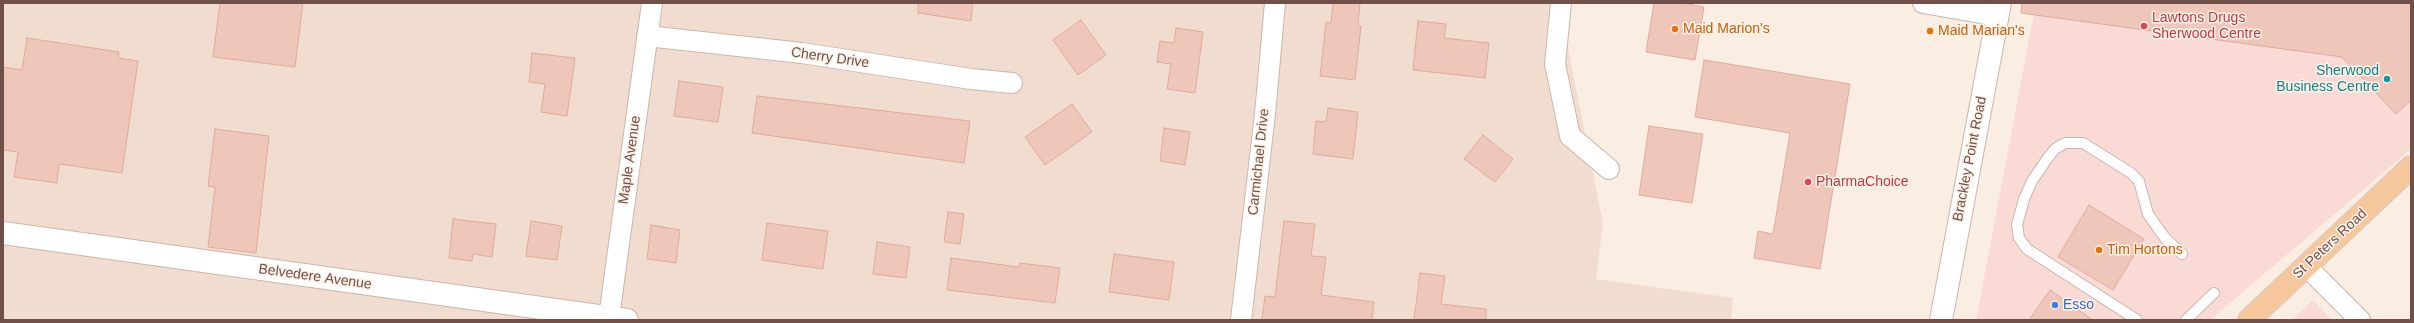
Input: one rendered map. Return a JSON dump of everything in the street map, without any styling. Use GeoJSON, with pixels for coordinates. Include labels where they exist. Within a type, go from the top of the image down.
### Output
{"type":"FeatureCollection","features":[{"type":"Feature","properties":{"kind":"main road","name":"Brackley Point Road"},"geometry":{"type":"LineString","coordinates":[[1942,319],[1955,235],[1999,9]]}},
{"type":"Feature","properties":{"kind":"main road","name":"St Peters Road"},"geometry":{"type":"LineString","coordinates":[[2249,320],[2411,167]]}},
{"type":"Feature","properties":{"kind":"main road","name":"Belvedere Avenue"},"geometry":{"type":"LineString","coordinates":[[3,234],[618,319]]}},
{"type":"Feature","properties":{"kind":"street","name":"Maple Avenue"},"geometry":{"type":"LineString","coordinates":[[618,319],[652,3]]}},
{"type":"Feature","properties":{"kind":"street","name":"Carmichael Drive"},"geometry":{"type":"LineString","coordinates":[[1241,320],[1265,114],[1275,3]]}},
{"type":"Feature","properties":{"kind":"street"},"geometry":{"type":"LineString","coordinates":[[1562,3],[1555,64],[1570,136],[1609,169]]}},
{"type":"Feature","properties":{"kind":"street"},"geometry":{"type":"LineString","coordinates":[[1922,3],[1999,9]]}},
{"type":"Feature","properties":{"kind":"street","name":"Cherry Drive"},"geometry":{"type":"LineString","coordinates":[[648,36],[802,53],[971,79],[1012,83]]}},
{"type":"Feature","properties":{"kind":"street"},"geometry":{"type":"LineString","coordinates":[[2306,266],[2360,320]]}},
{"type":"Feature","properties":{"kind":"lane"},"geometry":{"type":"LineString","coordinates":[[2137,320],[2027,249],[2019,238],[2017,225],[2024,199],[2032,181],[2043,164],[2055,149],[2065,143],[2083,143],[2093,148],[2131,173],[2139,181],[2148,214],[2165,238],[2182,254]]}},
{"type":"Feature","properties":{"kind":"lane"},"geometry":{"type":"LineString","coordinates":[[2186,320],[2214,293]]}},
{"type":"Feature","properties":{"kind":"shaded area"},"geometry":{"type":"Polygon","coordinates":[[[3,3],[1559,3],[1603,224],[1596,279],[1733,298],[1731,320],[3,320],[3,3]]]}},
{"type":"Feature","properties":{"kind":"shaded area"},"geometry":{"type":"Polygon","coordinates":[[[2036,3],[2411,3],[2411,149],[2210,320],[1976,320],[2036,3]]]}},
{"type":"Feature","properties":{"kind":"shaded area"},"geometry":{"type":"Polygon","coordinates":[[[2313,300],[2332,320],[2292,320],[2313,300]]]}},
{"type":"Feature","properties":{"kind":"building"},"geometry":{"type":"Polygon","coordinates":[[[220,3],[303,3],[295,67],[213,57],[220,3]]]}},
{"type":"Feature","properties":{"kind":"building"},"geometry":{"type":"Polygon","coordinates":[[[918,3],[973,3],[971,21],[918,13],[918,3]]]}},
{"type":"Feature","properties":{"kind":"building"},"geometry":{"type":"Polygon","coordinates":[[[1333,3],[1360,3],[1358,25],[1361,26],[1355,80],[1320,76],[1326,22],[1331,23],[1333,3]]]}},
{"type":"Feature","properties":{"kind":"building","name":"Maid Marion's"},"geometry":{"type":"Polygon","coordinates":[[[1654,3],[1683,3],[1704,7],[1695,60],[1646,52],[1654,3]]]}},
{"type":"Feature","properties":{"kind":"building","name":"Sherwood Business Centre"},"geometry":{"type":"Polygon","coordinates":[[[2022,3],[2411,3],[2411,100],[2396,114],[2342,57],[2021,13],[2022,3]]]}},
{"type":"Feature","properties":{"kind":"building"},"geometry":{"type":"Polygon","coordinates":[[[1081,20],[1106,55],[1078,75],[1053,40],[1081,20]]]}},
{"type":"Feature","properties":{"kind":"building"},"geometry":{"type":"Polygon","coordinates":[[[1418,21],[1446,24],[1444,38],[1489,43],[1485,78],[1413,70],[1418,21]]]}},
{"type":"Feature","properties":{"kind":"building"},"geometry":{"type":"Polygon","coordinates":[[[1176,28],[1203,32],[1195,93],[1167,89],[1171,64],[1157,62],[1160,41],[1174,43],[1176,28]]]}},
{"type":"Feature","properties":{"kind":"building"},"geometry":{"type":"Polygon","coordinates":[[[27,38],[119,52],[118,58],[138,61],[122,173],[59,164],[57,183],[14,177],[18,152],[3,150],[3,67],[22,70],[27,38]]]}},
{"type":"Feature","properties":{"kind":"building"},"geometry":{"type":"Polygon","coordinates":[[[532,53],[575,58],[567,116],[541,112],[545,84],[529,82],[532,53]]]}},
{"type":"Feature","properties":{"kind":"building","name":"PharmaChoice"},"geometry":{"type":"Polygon","coordinates":[[[1704,60],[1850,84],[1820,269],[1754,258],[1758,231],[1773,234],[1790,133],[1695,117],[1704,60]]]}},
{"type":"Feature","properties":{"kind":"building"},"geometry":{"type":"Polygon","coordinates":[[[679,81],[723,87],[718,122],[674,116],[679,81]]]}},
{"type":"Feature","properties":{"kind":"building"},"geometry":{"type":"Polygon","coordinates":[[[757,96],[970,121],[964,163],[752,133],[757,96]]]}},
{"type":"Feature","properties":{"kind":"building"},"geometry":{"type":"Polygon","coordinates":[[[1072,104],[1092,132],[1045,165],[1025,137],[1072,104]]]}},
{"type":"Feature","properties":{"kind":"building"},"geometry":{"type":"Polygon","coordinates":[[[1328,108],[1358,112],[1353,159],[1313,154],[1316,121],[1326,122],[1328,108]]]}},
{"type":"Feature","properties":{"kind":"building"},"geometry":{"type":"Polygon","coordinates":[[[1649,126],[1703,134],[1692,203],[1639,195],[1649,126]]]}},
{"type":"Feature","properties":{"kind":"building"},"geometry":{"type":"Polygon","coordinates":[[[1164,128],[1190,132],[1185,165],[1160,161],[1164,128]]]}},
{"type":"Feature","properties":{"kind":"building"},"geometry":{"type":"Polygon","coordinates":[[[215,129],[269,136],[256,253],[208,247],[215,187],[208,186],[215,129]]]}},
{"type":"Feature","properties":{"kind":"building"},"geometry":{"type":"Polygon","coordinates":[[[1483,135],[1513,159],[1495,182],[1464,159],[1483,135]]]}},
{"type":"Feature","properties":{"kind":"building","name":"Tim Hortons"},"geometry":{"type":"Polygon","coordinates":[[[2089,205],[2144,239],[2113,290],[2058,257],[2089,205]]]}},
{"type":"Feature","properties":{"kind":"building"},"geometry":{"type":"Polygon","coordinates":[[[948,212],[964,214],[960,244],[944,242],[948,212]]]}},
{"type":"Feature","properties":{"kind":"building"},"geometry":{"type":"Polygon","coordinates":[[[453,219],[496,224],[492,257],[473,254],[472,261],[449,258],[453,219]]]}},
{"type":"Feature","properties":{"kind":"building"},"geometry":{"type":"Polygon","coordinates":[[[531,221],[562,226],[557,260],[526,256],[531,221]]]}},
{"type":"Feature","properties":{"kind":"building"},"geometry":{"type":"Polygon","coordinates":[[[1284,221],[1315,224],[1311,256],[1326,257],[1321,295],[1374,302],[1372,320],[1262,320],[1265,296],[1275,297],[1284,221]]]}},
{"type":"Feature","properties":{"kind":"building"},"geometry":{"type":"Polygon","coordinates":[[[767,223],[828,231],[823,269],[762,260],[767,223]]]}},
{"type":"Feature","properties":{"kind":"building"},"geometry":{"type":"Polygon","coordinates":[[[651,225],[680,230],[676,263],[647,259],[651,225]]]}},
{"type":"Feature","properties":{"kind":"building"},"geometry":{"type":"Polygon","coordinates":[[[877,242],[910,247],[906,278],[873,274],[877,242]]]}},
{"type":"Feature","properties":{"kind":"building"},"geometry":{"type":"Polygon","coordinates":[[[1114,254],[1174,262],[1169,300],[1109,292],[1114,254]]]}},
{"type":"Feature","properties":{"kind":"building"},"geometry":{"type":"Polygon","coordinates":[[[951,258],[1019,267],[1020,263],[1060,268],[1055,303],[947,290],[951,258]]]}},
{"type":"Feature","properties":{"kind":"building"},"geometry":{"type":"Polygon","coordinates":[[[1420,273],[1445,276],[1441,304],[1486,309],[1486,320],[1414,320],[1420,273]]]}},
{"type":"Feature","properties":{"kind":"building","name":"Esso"},"geometry":{"type":"Polygon","coordinates":[[[2050,290],[2093,320],[2029,320],[2050,290]]]}},
{"type":"Feature","properties":{"kind":"place","name":"Lawtons Drugs Sherwood Centre"},"geometry":{"type":"Point","coordinates":[2144,26]}},
{"type":"Feature","properties":{"kind":"place","name":"Maid Marion's"},"geometry":{"type":"Point","coordinates":[1675,29]}},
{"type":"Feature","properties":{"kind":"place","name":"Maid Marian's"},"geometry":{"type":"Point","coordinates":[1930,31]}},
{"type":"Feature","properties":{"kind":"place","name":"Sherwood Business Centre"},"geometry":{"type":"Point","coordinates":[2387,79]}},
{"type":"Feature","properties":{"kind":"place","name":"PharmaChoice"},"geometry":{"type":"Point","coordinates":[1808,182]}},
{"type":"Feature","properties":{"kind":"place","name":"Tim Hortons"},"geometry":{"type":"Point","coordinates":[2099,250]}},
{"type":"Feature","properties":{"kind":"place","name":"Esso"},"geometry":{"type":"Point","coordinates":[2055,305]}}]}
